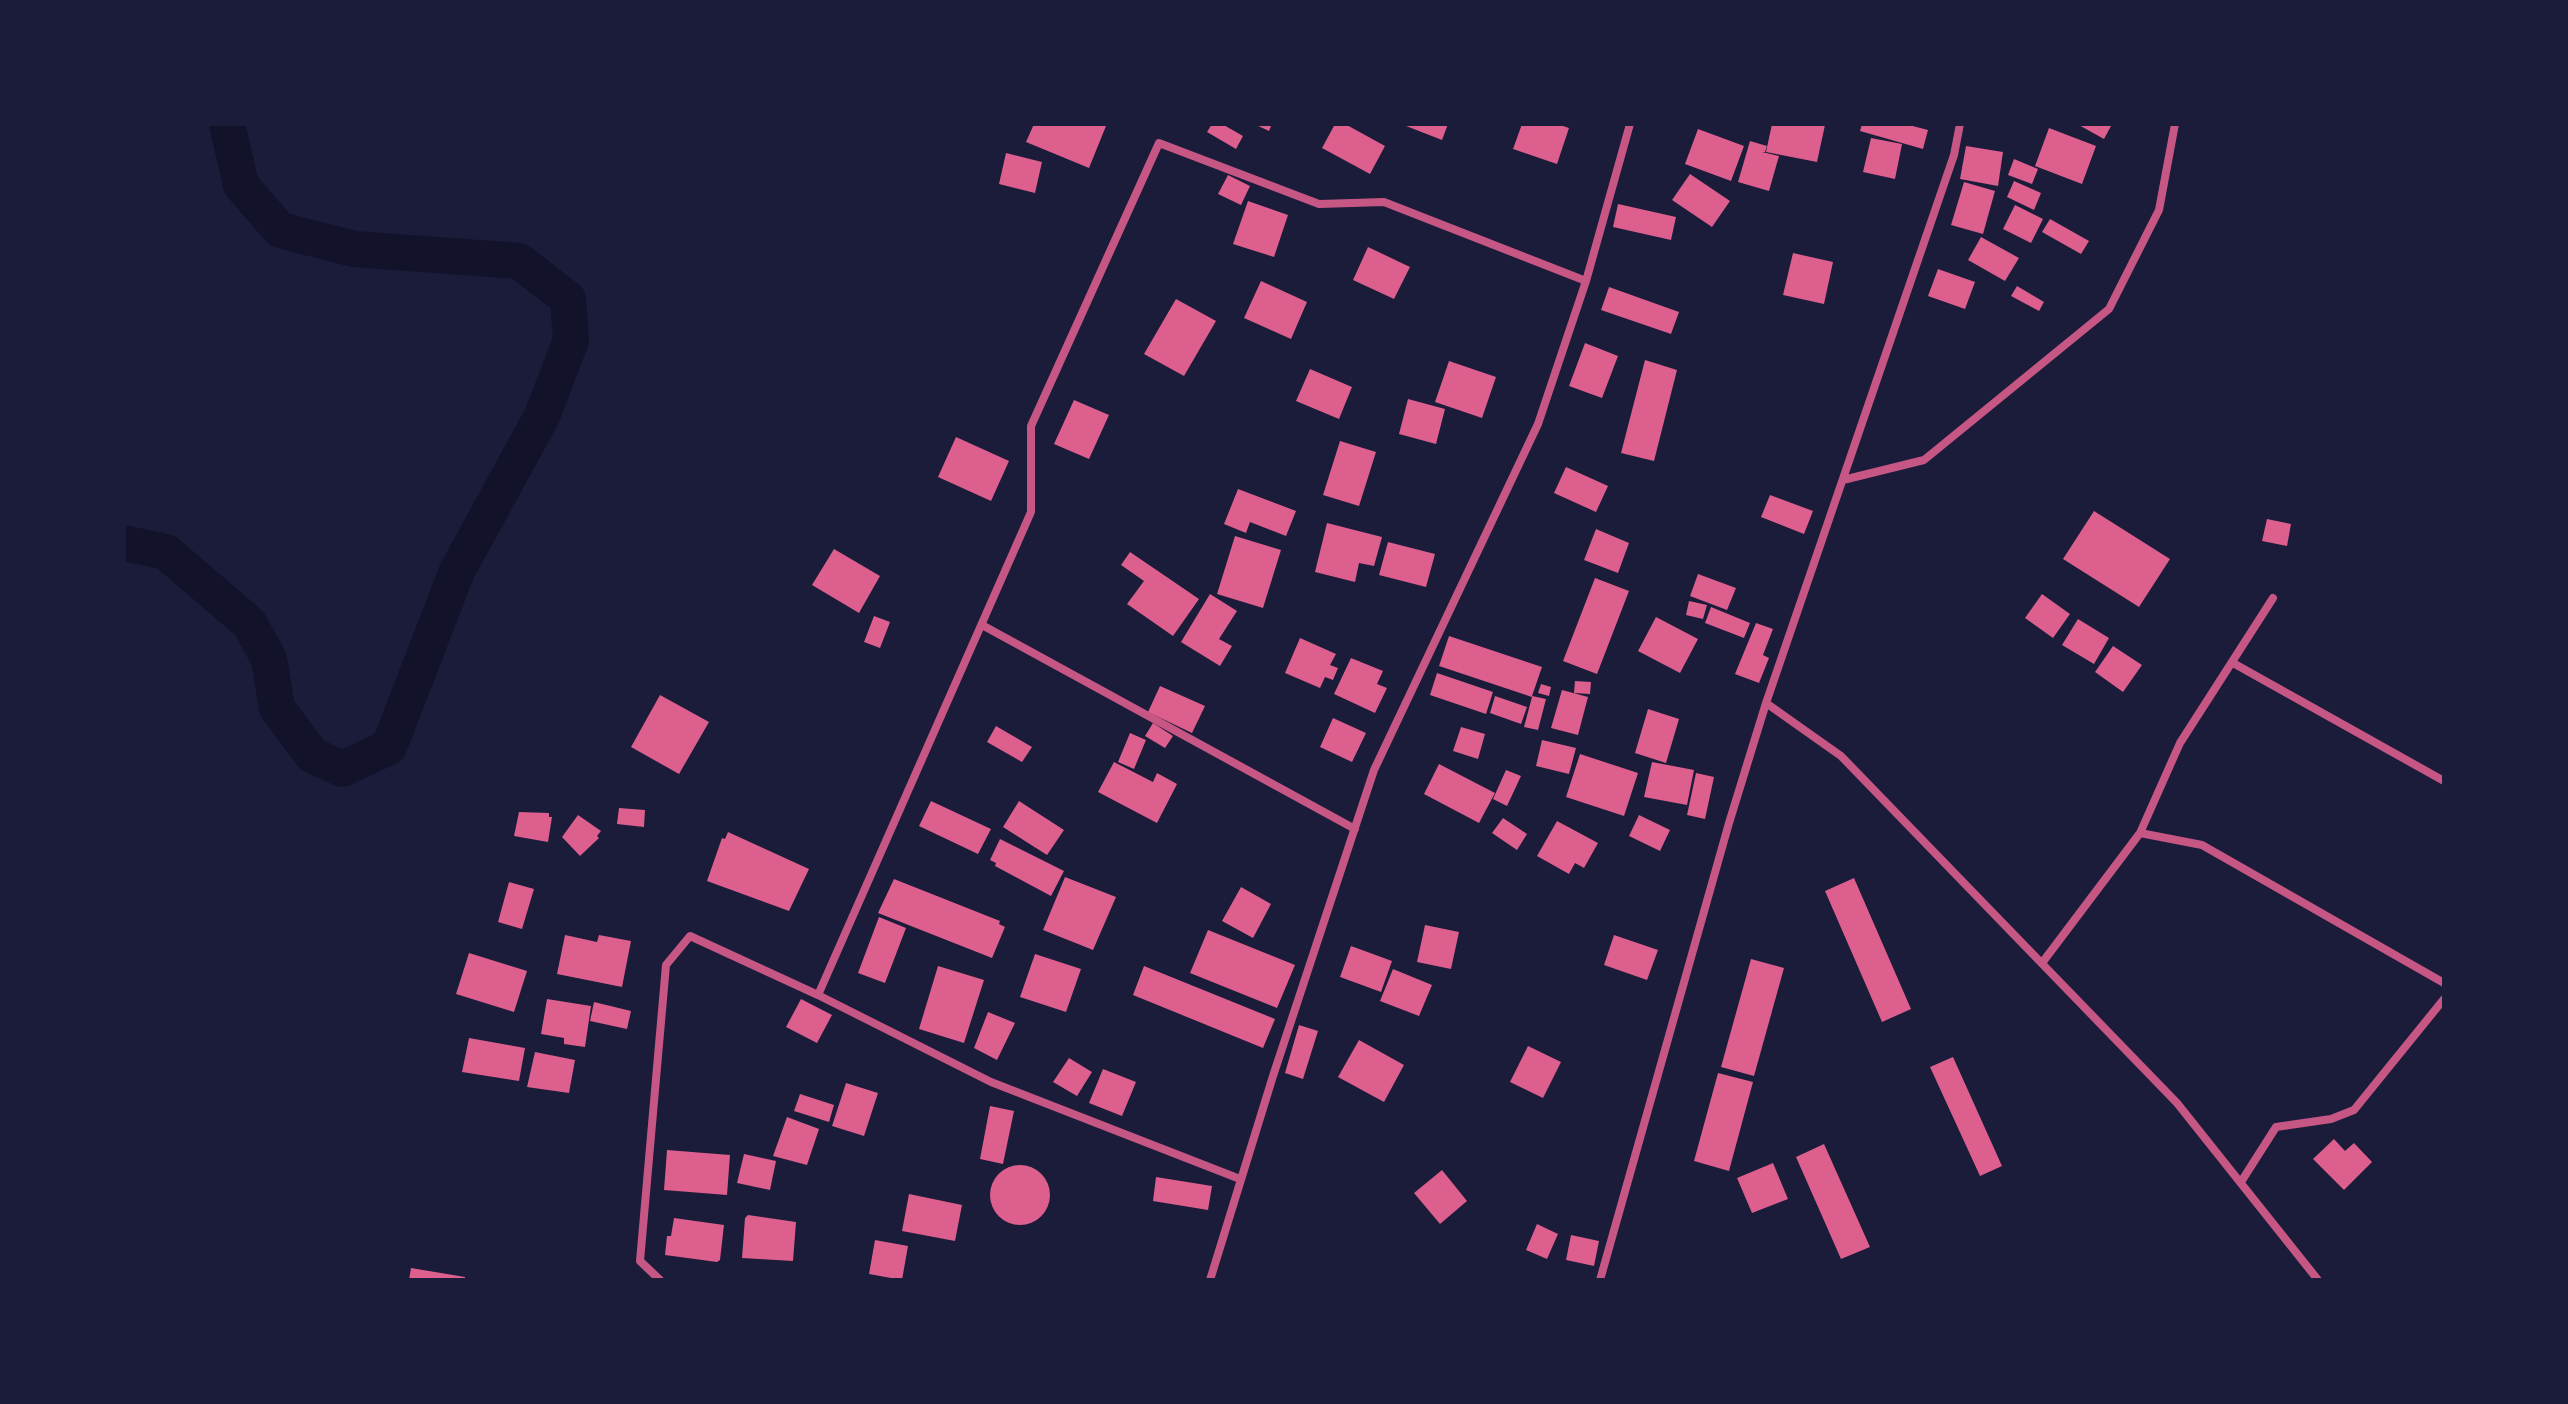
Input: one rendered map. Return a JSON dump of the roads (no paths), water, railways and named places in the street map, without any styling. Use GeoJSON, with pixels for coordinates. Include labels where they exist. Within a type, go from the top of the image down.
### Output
{"type":"FeatureCollection","features":[{"type":"Feature","properties":{"kind":"street"},"geometry":{"type":"LineString","coordinates":[[1210,1280],[1374,770],[1538,424],[1586,281],[1630,124]]}},
{"type":"Feature","properties":{"kind":"street"},"geometry":{"type":"LineString","coordinates":[[1600,1280],[1716,867],[1766,703],[1954,155],[1960,124]]}},
{"type":"Feature","properties":{"kind":"street"},"geometry":{"type":"LineString","coordinates":[[1843,480],[1924,460],[2109,309],[2159,210],[2175,124]]}},
{"type":"Feature","properties":{"kind":"street"},"geometry":{"type":"LineString","coordinates":[[818,995],[1031,512],[1031,426],[1159,143],[1319,204],[1384,202],[1586,281]]}},
{"type":"Feature","properties":{"kind":"street"},"geometry":{"type":"LineString","coordinates":[[2042,963],[2140,833],[2180,743],[2273,598]]}},
{"type":"Feature","properties":{"kind":"street"},"geometry":{"type":"LineString","coordinates":[[982,625],[1355,829]]}},
{"type":"Feature","properties":{"kind":"street"},"geometry":{"type":"LineString","coordinates":[[2233,663],[2444,781]]}},
{"type":"Feature","properties":{"kind":"street"},"geometry":{"type":"LineString","coordinates":[[1766,703],[1841,756],[2177,1103],[2318,1280]]}},
{"type":"Feature","properties":{"kind":"street"},"geometry":{"type":"LineString","coordinates":[[2140,833],[2202,845],[2444,983]]}},
{"type":"Feature","properties":{"kind":"street"},"geometry":{"type":"LineString","coordinates":[[660,1280],[640,1261],[666,965],[690,936],[818,995],[991,1082],[1240,1179]]}},
{"type":"Feature","properties":{"kind":"street"},"geometry":{"type":"LineString","coordinates":[[2241,1182],[2276,1127],[2331,1119],[2354,1110],[2444,999]]}},
{"type":"Feature","properties":{"kind":"waterway"},"geometry":{"type":"LineString","coordinates":[[124,543],[166,552],[249,623],[269,659],[277,708],[312,755],[342,769],[389,747],[457,571],[542,416],[571,340],[568,299],[519,261],[354,249],[280,230],[241,185],[227,124]]}}]}
